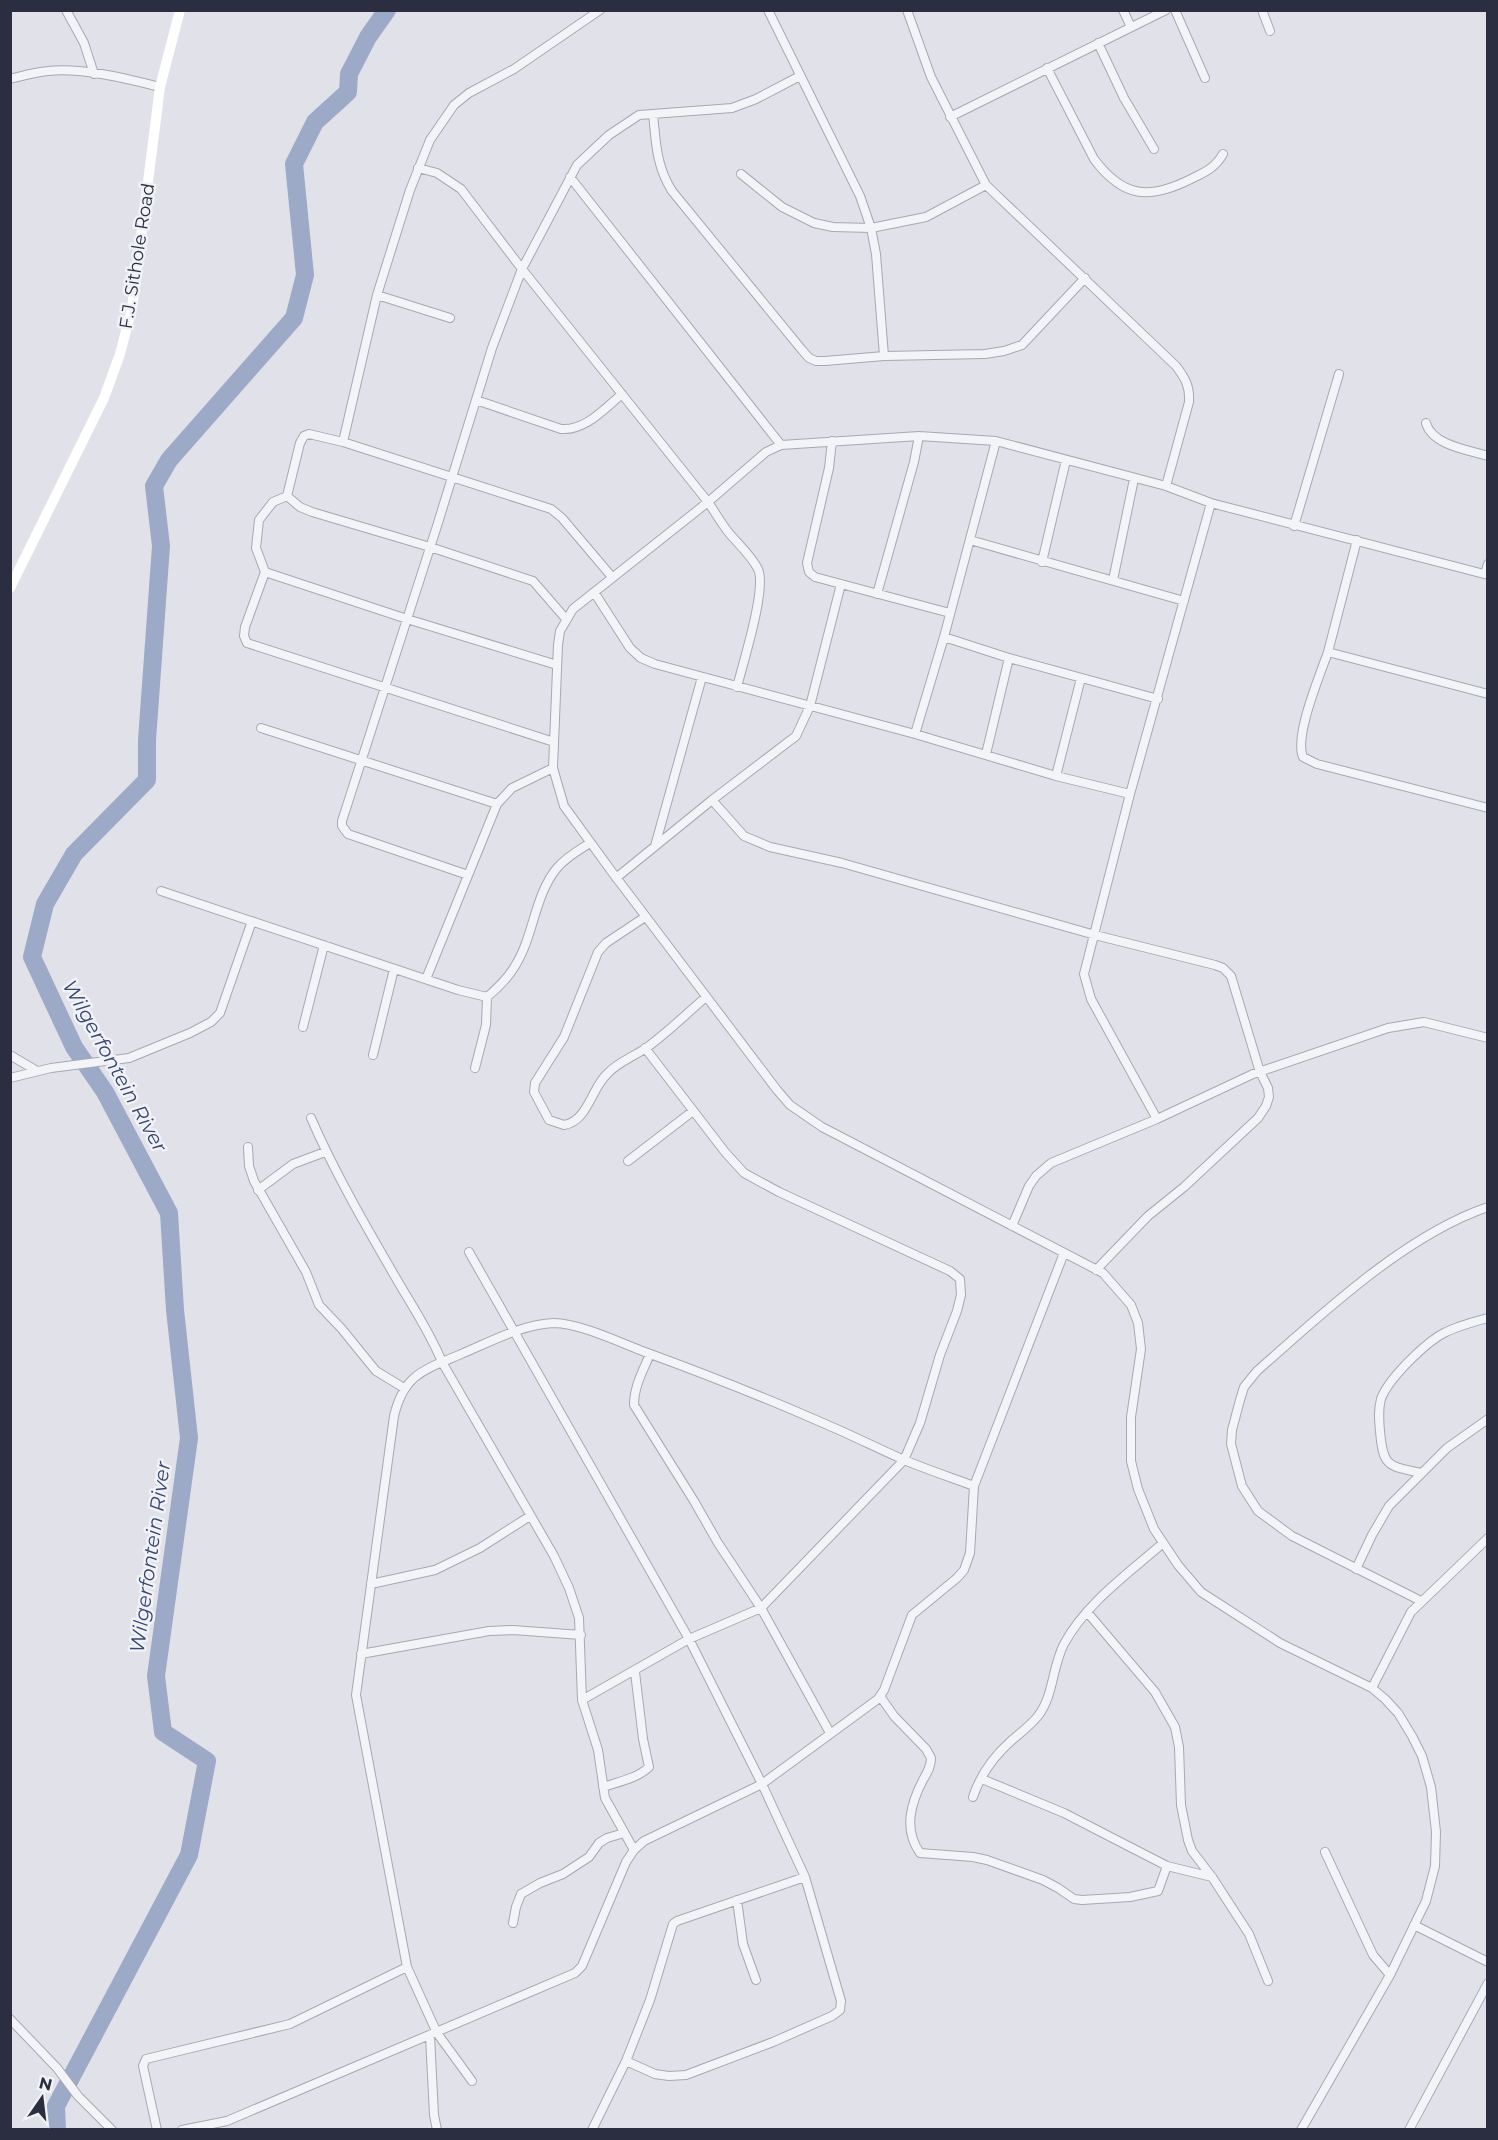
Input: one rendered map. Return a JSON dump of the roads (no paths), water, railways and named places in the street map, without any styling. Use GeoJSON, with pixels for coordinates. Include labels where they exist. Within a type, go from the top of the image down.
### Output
{"type":"FeatureCollection","features":[{"type":"Feature","properties":{"kind":"street"},"geometry":{"type":"LineString","coordinates":[[66,10],[84,43],[94,74]]}},
{"type":"Feature","properties":{"kind":"street","name":"F.J. Sithole Road"},"geometry":{"type":"LineString","coordinates":[[10,588],[104,398],[120,354],[132,308],[160,87],[180,10]]}},
{"type":"Feature","properties":{"kind":"street"},"geometry":{"type":"LineString","coordinates":[[344,442],[376,295],[393,239],[430,140],[454,105],[469,93],[529,60],[600,10]]}},
{"type":"Feature","properties":{"kind":"street"},"geometry":{"type":"LineString","coordinates":[[768,10],[860,196],[871,228],[879,288],[884,356]]}},
{"type":"Feature","properties":{"kind":"street"},"geometry":{"type":"LineString","coordinates":[[907,10],[931,77],[986,185],[1176,366],[1188,384],[1189,402],[1166,486]]}},
{"type":"Feature","properties":{"kind":"street"},"geometry":{"type":"LineString","coordinates":[[1123,10],[1131,27]]}},
{"type":"Feature","properties":{"kind":"street"},"geometry":{"type":"LineString","coordinates":[[950,117],[1166,10]]}},
{"type":"Feature","properties":{"kind":"street"},"geometry":{"type":"LineString","coordinates":[[1175,10],[1205,78]]}},
{"type":"Feature","properties":{"kind":"street"},"geometry":{"type":"LineString","coordinates":[[1262,10],[1270,31]]}},
{"type":"Feature","properties":{"kind":"street"},"geometry":{"type":"LineString","coordinates":[[1098,43],[1124,98],[1154,149]]}},
{"type":"Feature","properties":{"kind":"street"},"geometry":{"type":"LineString","coordinates":[[1047,68],[1094,159],[1101,169],[1122,186],[1144,194],[1176,187],[1211,169],[1223,154]]}},
{"type":"Feature","properties":{"kind":"street"},"geometry":{"type":"LineString","coordinates":[[10,79],[48,70],[119,77],[160,87]]}},
{"type":"Feature","properties":{"kind":"street"},"geometry":{"type":"LineString","coordinates":[[468,875],[352,836],[344,831],[342,826],[343,816],[492,348],[522,269],[577,165],[627,122],[639,115],[732,108],[756,99],[800,76]]}},
{"type":"Feature","properties":{"kind":"street"},"geometry":{"type":"LineString","coordinates":[[653,114],[659,166],[667,184],[802,350],[816,361],[884,356],[985,354],[1014,349],[1028,339],[1085,278]]}},
{"type":"Feature","properties":{"kind":"street"},"geometry":{"type":"LineString","coordinates":[[418,168],[437,173],[461,189],[708,502],[759,571],[761,582],[737,687]]}},
{"type":"Feature","properties":{"kind":"street"},"geometry":{"type":"LineString","coordinates":[[741,174],[782,207],[814,223],[833,227],[871,228],[926,217],[986,185]]}},
{"type":"Feature","properties":{"kind":"street"},"geometry":{"type":"LineString","coordinates":[[570,177],[782,445]]}},
{"type":"Feature","properties":{"kind":"street"},"geometry":{"type":"LineString","coordinates":[[376,295],[450,318]]}},
{"type":"Feature","properties":{"kind":"street"},"geometry":{"type":"LineString","coordinates":[[1294,526],[1339,374]]}},
{"type":"Feature","properties":{"kind":"street"},"geometry":{"type":"LineString","coordinates":[[476,400],[561,429],[572,430],[586,423],[622,394]]}},
{"type":"Feature","properties":{"kind":"street"},"geometry":{"type":"LineString","coordinates":[[1426,423],[1430,432],[1444,442],[1488,456]]}},
{"type":"Feature","properties":{"kind":"street"},"geometry":{"type":"LineString","coordinates":[[287,496],[298,450],[304,436],[309,434],[344,442],[540,505],[555,512],[612,577]]}},
{"type":"Feature","properties":{"kind":"street"},"geometry":{"type":"LineString","coordinates":[[877,594],[914,462],[919,436]]}},
{"type":"Feature","properties":{"kind":"street"},"geometry":{"type":"LineString","coordinates":[[1300,2130],[1390,1975],[1426,1901],[1435,1866],[1436,1832],[1431,1787],[1422,1756],[1398,1713],[1372,1688],[1280,1643],[1201,1592],[1178,1565],[1154,1530],[1138,1489],[1131,1461],[1131,1417],[1141,1349],[1138,1323],[1131,1305],[1103,1273],[822,1127],[790,1105],[777,1090],[645,917],[564,806],[554,768],[560,631],[573,609],[708,502],[766,452],[782,445],[832,441],[919,436],[996,441],[1166,486],[1211,503],[1294,526],[1357,540],[1486,575],[1488,564]]}},
{"type":"Feature","properties":{"kind":"street"},"geometry":{"type":"LineString","coordinates":[[832,441],[829,468],[807,567],[809,573],[815,577],[950,613]]}},
{"type":"Feature","properties":{"kind":"street"},"geometry":{"type":"LineString","coordinates":[[915,734],[944,637],[996,441]]}},
{"type":"Feature","properties":{"kind":"street"},"geometry":{"type":"LineString","coordinates":[[1042,562],[1066,460]]}},
{"type":"Feature","properties":{"kind":"street"},"geometry":{"type":"LineString","coordinates":[[1113,580],[1134,479]]}},
{"type":"Feature","properties":{"kind":"street"},"geometry":{"type":"LineString","coordinates":[[287,496],[300,507],[312,512],[533,581],[566,619]]}},
{"type":"Feature","properties":{"kind":"street"},"geometry":{"type":"LineString","coordinates":[[287,496],[273,502],[259,520],[256,548],[265,572],[245,627],[244,636],[247,643],[555,742]]}},
{"type":"Feature","properties":{"kind":"street"},"geometry":{"type":"LineString","coordinates":[[1157,1119],[1091,999],[1084,968],[1095,935],[1130,794],[1211,503]]}},
{"type":"Feature","properties":{"kind":"street"},"geometry":{"type":"LineString","coordinates":[[970,540],[1184,601]]}},
{"type":"Feature","properties":{"kind":"street"},"geometry":{"type":"LineString","coordinates":[[1357,540],[1328,652],[1303,727],[1300,745],[1303,757],[1317,764],[1488,808]]}},
{"type":"Feature","properties":{"kind":"street"},"geometry":{"type":"LineString","coordinates":[[265,572],[557,665]]}},
{"type":"Feature","properties":{"kind":"street"},"geometry":{"type":"LineString","coordinates":[[616,878],[796,736],[810,706],[841,584]]}},
{"type":"Feature","properties":{"kind":"street"},"geometry":{"type":"LineString","coordinates":[[594,592],[635,654],[656,664],[915,734],[1056,776],[1130,794]]}},
{"type":"Feature","properties":{"kind":"street"},"geometry":{"type":"LineString","coordinates":[[944,637],[1009,658],[1158,699]]}},
{"type":"Feature","properties":{"kind":"street"},"geometry":{"type":"LineString","coordinates":[[1328,652],[1488,694]]}},
{"type":"Feature","properties":{"kind":"street"},"geometry":{"type":"LineString","coordinates":[[986,754],[1009,658]]}},
{"type":"Feature","properties":{"kind":"street"},"geometry":{"type":"LineString","coordinates":[[654,848],[702,677]]}},
{"type":"Feature","properties":{"kind":"street"},"geometry":{"type":"LineString","coordinates":[[1056,776],[1081,678]]}},
{"type":"Feature","properties":{"kind":"street"},"geometry":{"type":"LineString","coordinates":[[261,728],[497,804]]}},
{"type":"Feature","properties":{"kind":"street"},"geometry":{"type":"LineString","coordinates":[[426,979],[497,804],[512,788],[554,768]]}},
{"type":"Feature","properties":{"kind":"street"},"geometry":{"type":"LineString","coordinates":[[712,800],[744,836],[770,847],[842,863],[1095,935],[1215,964],[1226,971],[1235,985],[1260,1072],[1268,1088],[1269,1097],[1266,1106],[1258,1118],[1148,1216],[1096,1270]]}},
{"type":"Feature","properties":{"kind":"street"},"geometry":{"type":"LineString","coordinates":[[475,1068],[486,1025],[487,997],[505,980],[516,964],[547,884],[557,868],[590,843]]}},
{"type":"Feature","properties":{"kind":"street"},"geometry":{"type":"LineString","coordinates":[[160,891],[394,969],[487,997]]}},
{"type":"Feature","properties":{"kind":"street"},"geometry":{"type":"LineString","coordinates":[[645,917],[606,943],[598,952],[564,1037],[536,1079],[534,1092],[549,1120],[564,1125],[577,1120],[606,1074],[645,1048],[706,997]]}},
{"type":"Feature","properties":{"kind":"street"},"geometry":{"type":"LineString","coordinates":[[10,1078],[51,1068],[129,1058],[211,1022],[220,1013],[252,921]]}},
{"type":"Feature","properties":{"kind":"street"},"geometry":{"type":"LineString","coordinates":[[303,1027],[324,945]]}},
{"type":"Feature","properties":{"kind":"street"},"geometry":{"type":"LineString","coordinates":[[373,1055],[394,969]]}},
{"type":"Feature","properties":{"kind":"street"},"geometry":{"type":"LineString","coordinates":[[1012,1226],[1029,1186],[1036,1176],[1052,1163],[1260,1072],[1407,1023],[1433,1023],[1488,1038]]}},
{"type":"Feature","properties":{"kind":"street"},"geometry":{"type":"LineString","coordinates":[[582,1700],[635,1672],[689,1639],[761,1608],[904,1460],[921,1423],[940,1355],[961,1295],[960,1279],[950,1271],[779,1192],[744,1173],[645,1048]]}},
{"type":"Feature","properties":{"kind":"street"},"geometry":{"type":"LineString","coordinates":[[10,1055],[37,1071]]}},
{"type":"Feature","properties":{"kind":"street"},"geometry":{"type":"LineString","coordinates":[[628,1161],[693,1111]]}},
{"type":"Feature","properties":{"kind":"street"},"geometry":{"type":"LineString","coordinates":[[311,1118],[325,1152],[393,1274],[432,1336],[442,1362],[554,1557],[569,1588],[579,1618],[581,1635],[582,1700],[598,1750],[603,1787],[609,1807],[634,1850]]}},
{"type":"Feature","properties":{"kind":"street"},"geometry":{"type":"LineString","coordinates":[[249,1147],[249,1166],[258,1190],[306,1272],[320,1305],[376,1371],[404,1388]]}},
{"type":"Feature","properties":{"kind":"street"},"geometry":{"type":"LineString","coordinates":[[258,1190],[293,1164],[325,1152]]}},
{"type":"Feature","properties":{"kind":"street"},"geometry":{"type":"LineString","coordinates":[[1421,1601],[1292,1536],[1258,1511],[1242,1486],[1232,1452],[1232,1430],[1244,1387],[1257,1371],[1361,1283],[1421,1240],[1488,1207]]}},
{"type":"Feature","properties":{"kind":"street"},"geometry":{"type":"LineString","coordinates":[[469,1252],[689,1639],[762,1784],[805,1877],[839,1994],[841,2007],[838,2013],[773,2043],[686,2075],[669,2076],[655,2073],[626,2061]]}},
{"type":"Feature","properties":{"kind":"street"},"geometry":{"type":"LineString","coordinates":[[182,2130],[227,2121],[563,1979],[579,1970],[626,1862],[634,1850],[660,1832],[762,1784],[867,1708],[880,1696],[912,1615],[964,1570],[970,1553],[974,1486],[1064,1253]]}},
{"type":"Feature","properties":{"kind":"street"},"geometry":{"type":"LineString","coordinates":[[1421,1473],[1389,1464],[1383,1456],[1378,1418],[1381,1401],[1387,1388],[1400,1372],[1443,1334],[1488,1318]]}},
{"type":"Feature","properties":{"kind":"street"},"geometry":{"type":"LineString","coordinates":[[472,2081],[434,2034],[408,1967],[358,1705],[357,1686],[394,1416],[398,1397],[404,1388],[422,1372],[442,1362],[515,1332],[557,1323],[580,1328],[759,1396],[904,1460],[974,1486]]}},
{"type":"Feature","properties":{"kind":"street"},"geometry":{"type":"LineString","coordinates":[[650,1354],[638,1381],[634,1405],[718,1543],[761,1608],[830,1733]]}},
{"type":"Feature","properties":{"kind":"street"},"geometry":{"type":"LineString","coordinates":[[1356,1569],[1389,1506],[1447,1448],[1488,1419]]}},
{"type":"Feature","properties":{"kind":"street"},"geometry":{"type":"LineString","coordinates":[[371,1584],[435,1570],[480,1548],[530,1516]]}},
{"type":"Feature","properties":{"kind":"street"},"geometry":{"type":"LineString","coordinates":[[1372,1688],[1403,1624],[1421,1601],[1488,1538]]}},
{"type":"Feature","properties":{"kind":"street"},"geometry":{"type":"LineString","coordinates":[[973,1797],[988,1766],[1039,1715],[1049,1697],[1062,1646],[1076,1624],[1163,1543]]}},
{"type":"Feature","properties":{"kind":"street"},"geometry":{"type":"LineString","coordinates":[[1087,1612],[1155,1692],[1175,1727],[1179,1747],[1181,1805],[1192,1851],[1249,1934],[1268,1981]]}},
{"type":"Feature","properties":{"kind":"street"},"geometry":{"type":"LineString","coordinates":[[361,1654],[489,1631],[513,1630],[581,1635]]}},
{"type":"Feature","properties":{"kind":"street"},"geometry":{"type":"LineString","coordinates":[[603,1787],[626,1779],[649,1767],[643,1739],[635,1672]]}},
{"type":"Feature","properties":{"kind":"street"},"geometry":{"type":"LineString","coordinates":[[880,1696],[894,1716],[926,1749],[931,1758],[929,1769],[910,1807],[910,1825],[920,1853],[987,1860],[1043,1880],[1074,1899],[1082,1900],[1130,1897],[1158,1891],[1167,1866]]}},
{"type":"Feature","properties":{"kind":"street"},"geometry":{"type":"LineString","coordinates":[[982,1779],[1064,1813],[1167,1866],[1212,1877]]}},
{"type":"Feature","properties":{"kind":"street"},"geometry":{"type":"LineString","coordinates":[[513,1923],[521,1894],[563,1874],[589,1857],[607,1838],[624,1833]]}},
{"type":"Feature","properties":{"kind":"street"},"geometry":{"type":"LineString","coordinates":[[1325,1852],[1373,1955],[1390,1975]]}},
{"type":"Feature","properties":{"kind":"street"},"geometry":{"type":"LineString","coordinates":[[592,2130],[626,2061],[657,1980],[673,1924],[805,1877]]}},
{"type":"Feature","properties":{"kind":"street"},"geometry":{"type":"LineString","coordinates":[[737,1900],[743,1944],[756,1980]]}},
{"type":"Feature","properties":{"kind":"street"},"geometry":{"type":"LineString","coordinates":[[1414,1925],[1488,1962]]}},
{"type":"Feature","properties":{"kind":"street"},"geometry":{"type":"LineString","coordinates":[[158,2130],[143,2066],[146,2059],[284,2026],[408,1967]]}},
{"type":"Feature","properties":{"kind":"street"},"geometry":{"type":"LineString","coordinates":[[1409,2130],[1488,1983]]}},
{"type":"Feature","properties":{"kind":"street"},"geometry":{"type":"LineString","coordinates":[[10,2019],[57,2068],[78,2096],[112,2130]]}},
{"type":"Feature","properties":{"kind":"street"},"geometry":{"type":"LineString","coordinates":[[434,2034],[434,2115],[437,2130]]}},
{"type":"Feature","properties":{"kind":"waterway","name":"Wilgerfontein River"},"geometry":{"type":"LineString","coordinates":[[57,2130],[56,2106],[189,1855],[207,1761],[163,1732],[156,1676],[189,1438],[175,1310],[169,1213],[105,1092],[74,1047],[32,957],[45,904],[74,854],[147,780],[147,740],[161,546],[154,486],[169,460],[294,318],[305,275],[294,164],[315,122],[348,92],[349,74],[368,37],[387,10]]}}]}
